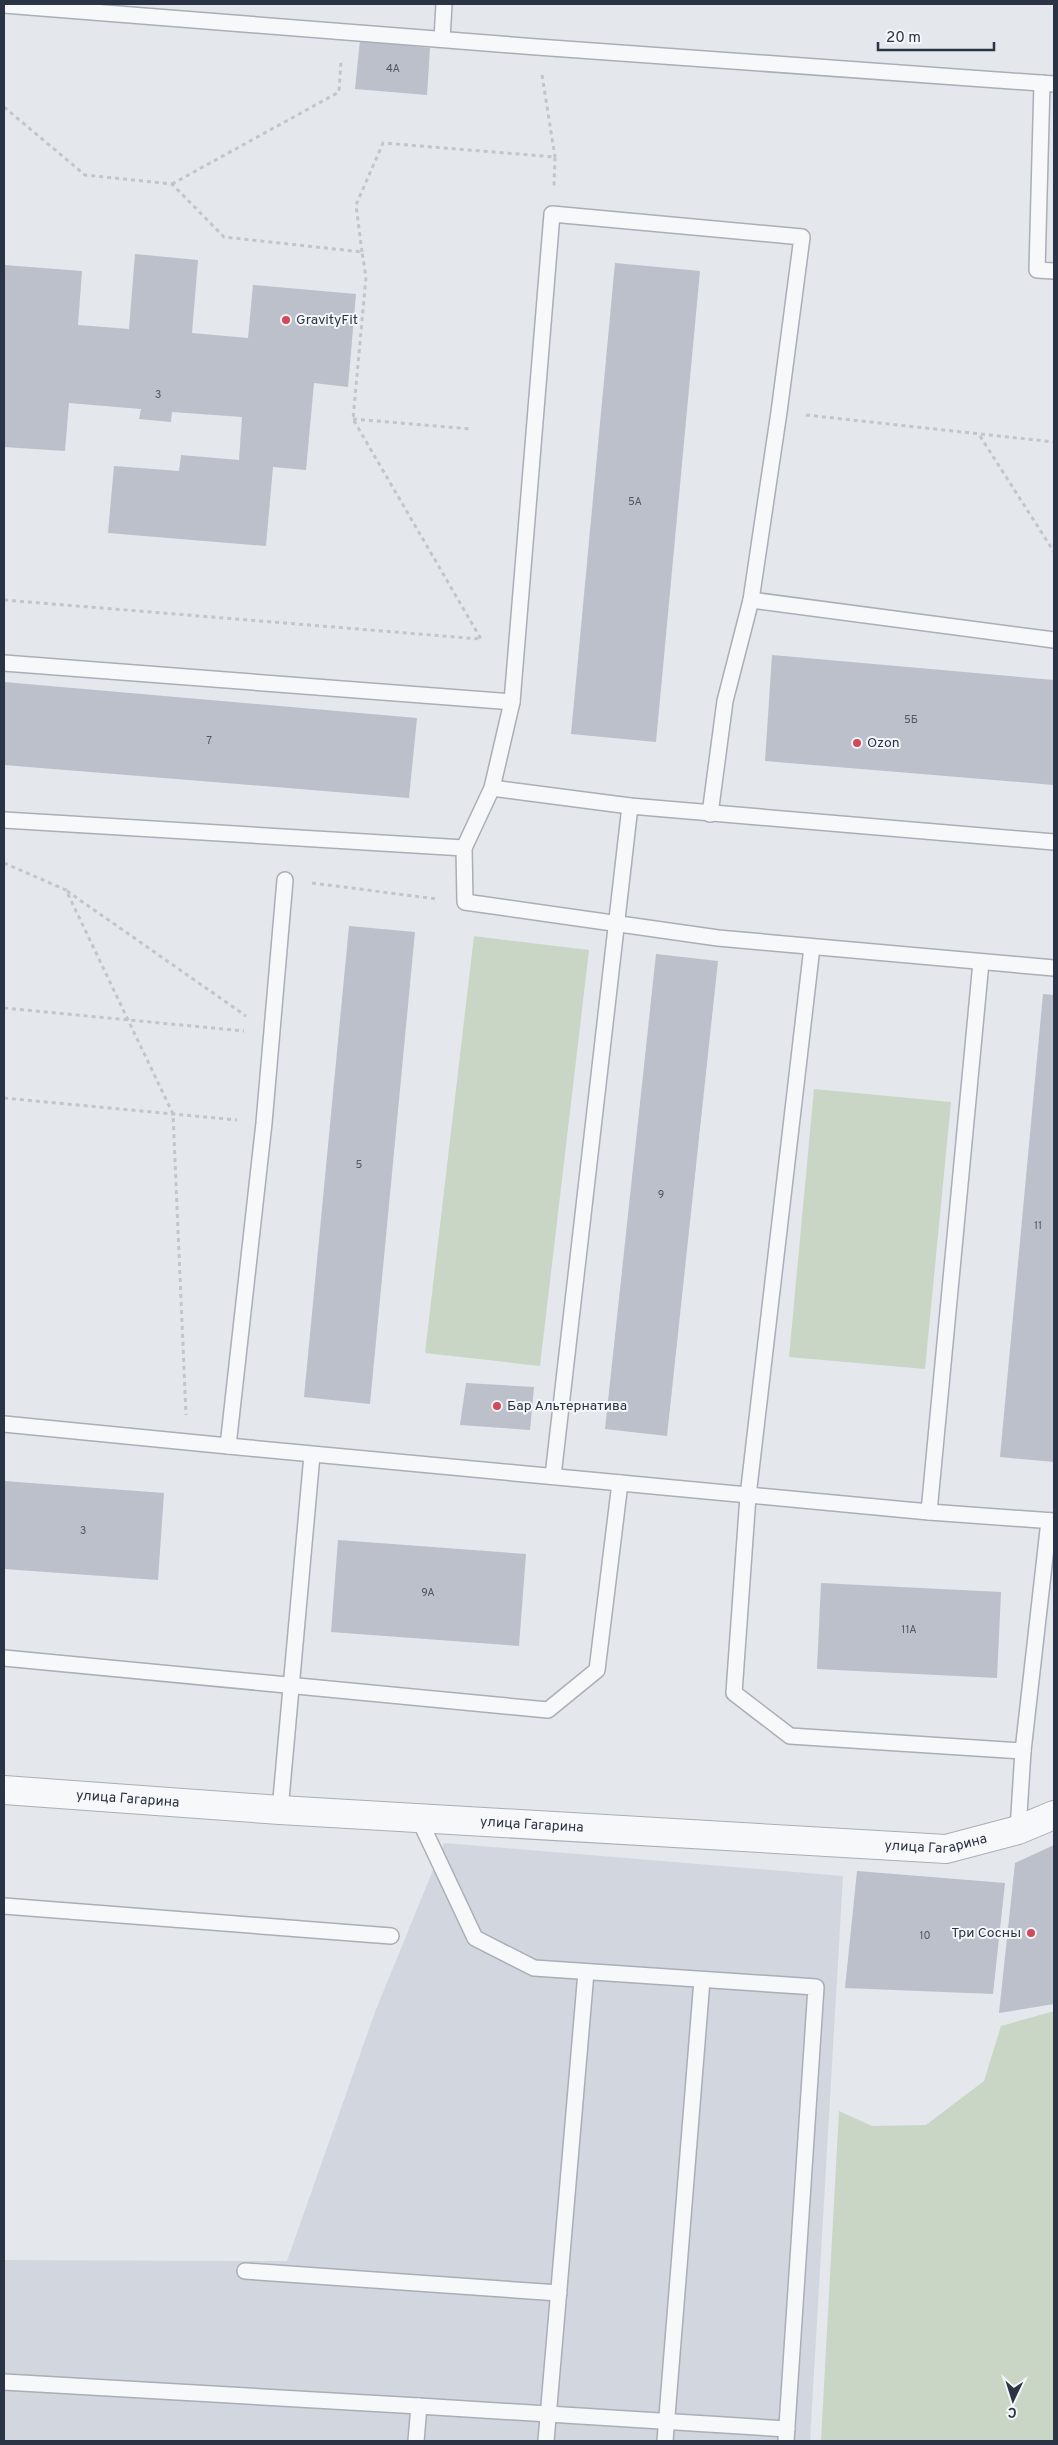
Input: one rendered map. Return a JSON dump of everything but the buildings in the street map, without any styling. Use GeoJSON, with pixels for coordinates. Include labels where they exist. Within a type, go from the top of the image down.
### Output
{"type":"FeatureCollection","features":[{"type":"Feature","properties":{"kind":"street","name":"улица Гагарина"},"geometry":{"type":"LineString","coordinates":[[4,1790],[419,1819],[946,1849],[1018,1830],[1054,1815]]}},
{"type":"Feature","properties":{"kind":"lane"},"geometry":{"type":"LineString","coordinates":[[442,40],[444,4]]}},
{"type":"Feature","properties":{"kind":"lane"},"geometry":{"type":"LineString","coordinates":[[4,5],[69,7],[537,48],[1048,83],[1037,270],[1054,271]]}},
{"type":"Feature","properties":{"kind":"lane"},"geometry":{"type":"LineString","coordinates":[[710,814],[725,701],[751,600],[779,412],[802,237],[552,214],[512,702],[492,788],[464,848],[465,902],[718,938],[1054,968]]}},
{"type":"Feature","properties":{"kind":"lane"},"geometry":{"type":"LineString","coordinates":[[751,600],[1054,640]]}},
{"type":"Feature","properties":{"kind":"lane"},"geometry":{"type":"LineString","coordinates":[[4,663],[512,702]]}},
{"type":"Feature","properties":{"kind":"lane"},"geometry":{"type":"LineString","coordinates":[[492,788],[630,806],[710,814],[1054,842]]}},
{"type":"Feature","properties":{"kind":"lane"},"geometry":{"type":"LineString","coordinates":[[553,1476],[618,924],[630,806]]}},
{"type":"Feature","properties":{"kind":"lane"},"geometry":{"type":"LineString","coordinates":[[4,820],[464,848]]}},
{"type":"Feature","properties":{"kind":"lane"},"geometry":{"type":"LineString","coordinates":[[228,1446],[264,1123],[285,880]]}},
{"type":"Feature","properties":{"kind":"lane"},"geometry":{"type":"LineString","coordinates":[[812,946],[748,1496],[734,1694],[790,1736],[1024,1751]]}},
{"type":"Feature","properties":{"kind":"lane"},"geometry":{"type":"LineString","coordinates":[[929,1512],[981,962]]}},
{"type":"Feature","properties":{"kind":"lane"},"geometry":{"type":"LineString","coordinates":[[4,1424],[748,1496],[1052,1521],[1024,1751],[1018,1830]]}},
{"type":"Feature","properties":{"kind":"lane"},"geometry":{"type":"LineString","coordinates":[[280,1810],[312,1455]]}},
{"type":"Feature","properties":{"kind":"lane"},"geometry":{"type":"LineString","coordinates":[[4,1658],[292,1684],[548,1710],[596,1670],[620,1483]]}},
{"type":"Feature","properties":{"kind":"lane"},"geometry":{"type":"LineString","coordinates":[[4,2382],[667,2421],[786,2435],[816,1987],[534,1968],[475,1938],[419,1819]]}},
{"type":"Feature","properties":{"kind":"lane"},"geometry":{"type":"LineString","coordinates":[[4,1906],[391,1936]]}},
{"type":"Feature","properties":{"kind":"lane"},"geometry":{"type":"LineString","coordinates":[[546,2441],[586,1972]]}},
{"type":"Feature","properties":{"kind":"lane"},"geometry":{"type":"LineString","coordinates":[[665,2441],[702,1980]]}},
{"type":"Feature","properties":{"kind":"lane"},"geometry":{"type":"LineString","coordinates":[[245,2272],[559,2293]]}},
{"type":"Feature","properties":{"kind":"lane"},"geometry":{"type":"LineString","coordinates":[[416,2441],[419,2406]]}},
{"type":"Feature","properties":{"kind":"path"},"geometry":{"type":"LineString","coordinates":[[4,107],[85,175],[172,184],[340,92],[343,32]]}},
{"type":"Feature","properties":{"kind":"path"},"geometry":{"type":"LineString","coordinates":[[537,48],[555,157],[552,214]]}},
{"type":"Feature","properties":{"kind":"path"},"geometry":{"type":"LineString","coordinates":[[4,600],[481,639],[352,418],[366,277],[356,205],[383,143],[555,157]]}},
{"type":"Feature","properties":{"kind":"path"},"geometry":{"type":"LineString","coordinates":[[172,184],[224,237],[362,252]]}},
{"type":"Feature","properties":{"kind":"path"},"geometry":{"type":"LineString","coordinates":[[779,412],[1054,442]]}},
{"type":"Feature","properties":{"kind":"path"},"geometry":{"type":"LineString","coordinates":[[352,418],[471,429]]}},
{"type":"Feature","properties":{"kind":"path"},"geometry":{"type":"LineString","coordinates":[[980,436],[1054,552]]}},
{"type":"Feature","properties":{"kind":"path"},"geometry":{"type":"LineString","coordinates":[[4,863],[66,890],[272,1034]]}},
{"type":"Feature","properties":{"kind":"path"},"geometry":{"type":"LineString","coordinates":[[285,880],[465,902]]}},
{"type":"Feature","properties":{"kind":"path"},"geometry":{"type":"LineString","coordinates":[[66,890],[173,1114],[187,1442]]}},
{"type":"Feature","properties":{"kind":"path"},"geometry":{"type":"LineString","coordinates":[[4,1008],[272,1034]]}},
{"type":"Feature","properties":{"kind":"path"},"geometry":{"type":"LineString","coordinates":[[4,1098],[264,1123]]}},
{"type":"Feature","properties":{"kind":"shaded area"},"geometry":{"type":"Polygon","coordinates":[[[444,1843],[843,1876],[810,2441],[4,2441],[4,2260],[287,2261],[375,2012],[444,1843]]]}},
{"type":"Feature","properties":{"kind":"green space"},"geometry":{"type":"Polygon","coordinates":[[[474,936],[589,950],[540,1366],[425,1353],[474,936]]]}},
{"type":"Feature","properties":{"kind":"green space"},"geometry":{"type":"Polygon","coordinates":[[[814,1089],[951,1102],[925,1369],[789,1357],[814,1089]]]}},
{"type":"Feature","properties":{"kind":"green space"},"geometry":{"type":"Polygon","coordinates":[[[1054,2011],[1054,2441],[821,2441],[839,2111],[872,2126],[926,2125],[984,2081],[1001,2026],[1054,2011]]]}},
{"type":"Feature","properties":{"kind":"place","name":"GravityFit"},"geometry":{"type":"Point","coordinates":[286,320]}},
{"type":"Feature","properties":{"kind":"place","name":"Ozon"},"geometry":{"type":"Point","coordinates":[857,743]}},
{"type":"Feature","properties":{"kind":"place","name":"Бар Альтернатива"},"geometry":{"type":"Point","coordinates":[497,1406]}},
{"type":"Feature","properties":{"kind":"place","name":"Три Сосны"},"geometry":{"type":"Point","coordinates":[1031,1933]}}]}
